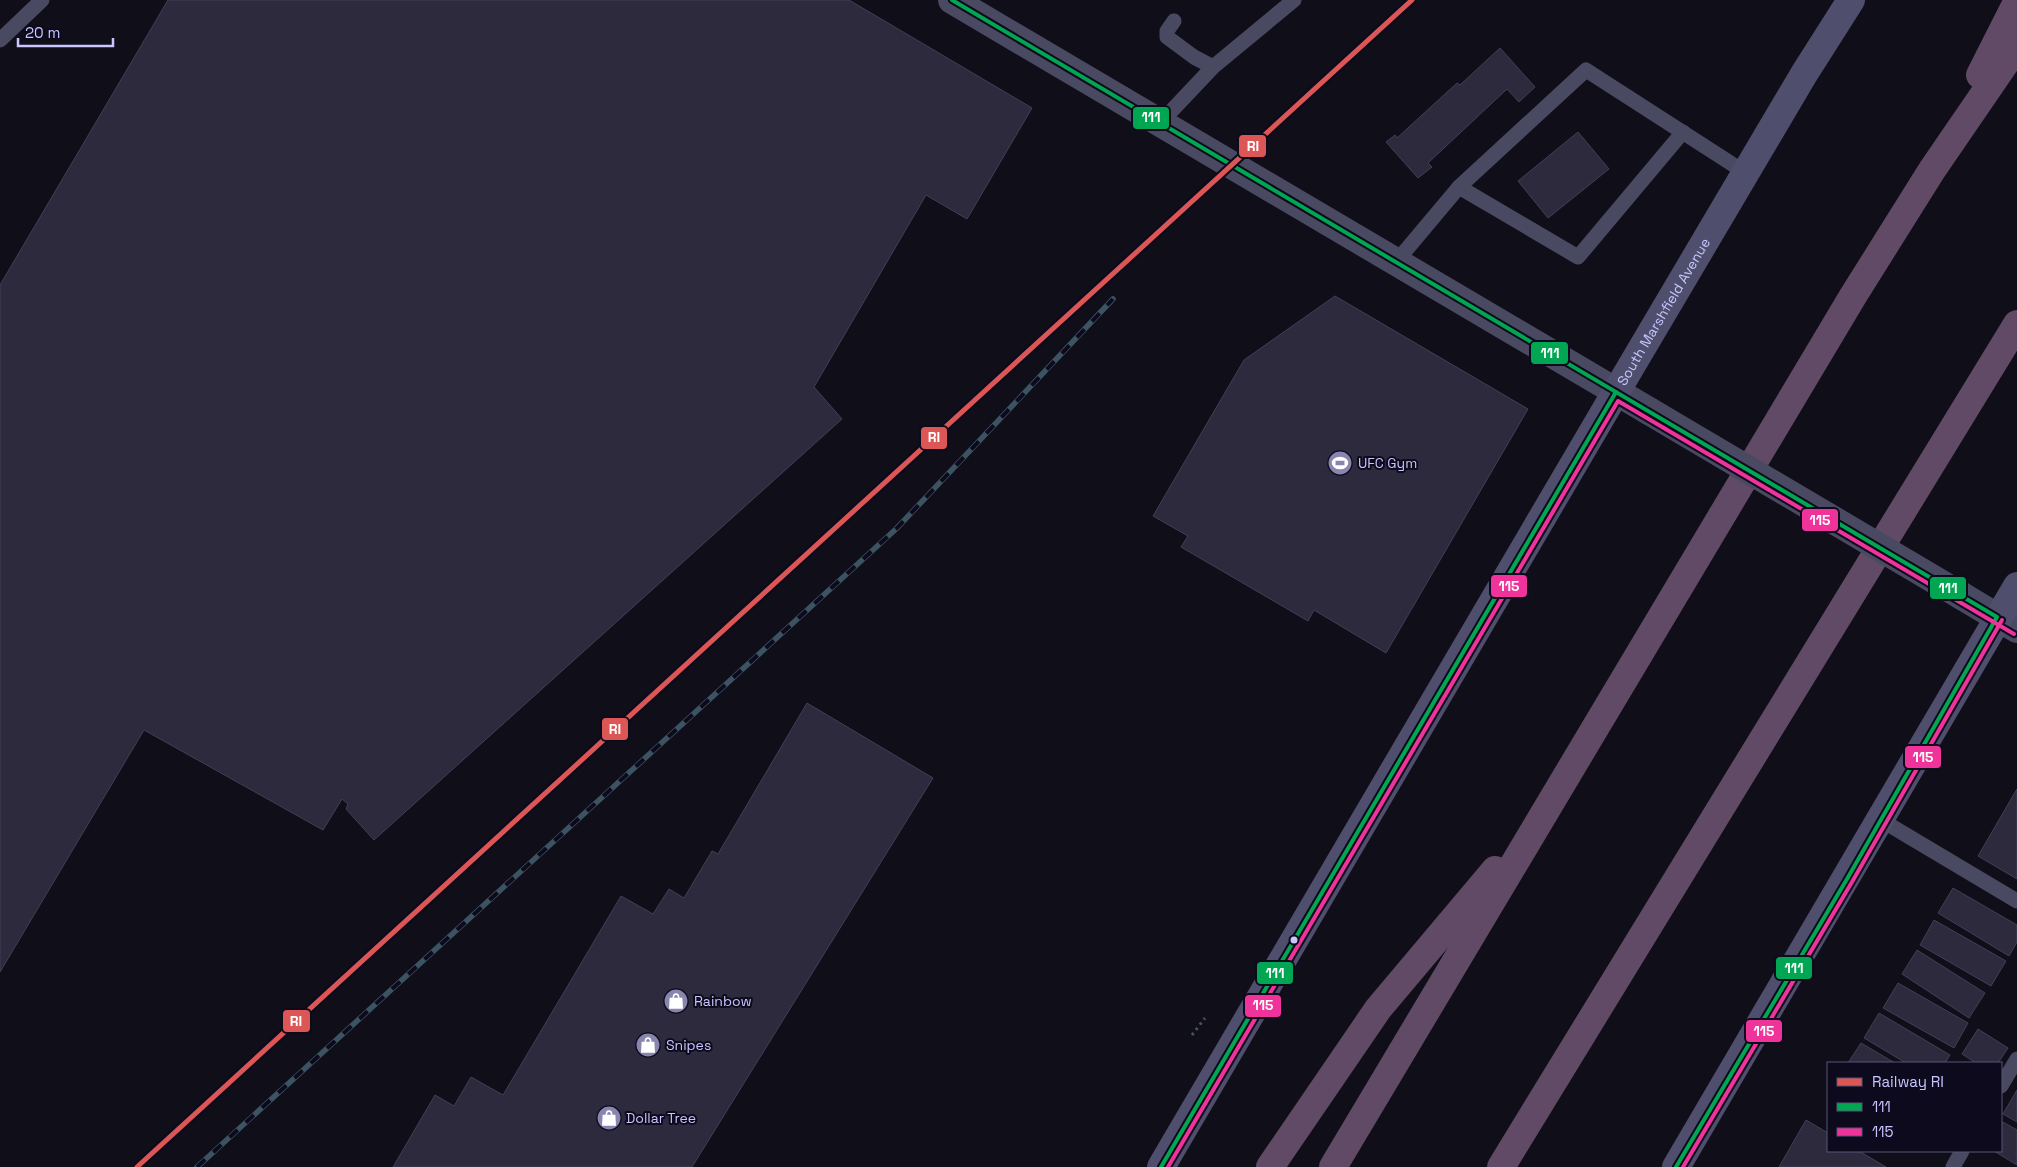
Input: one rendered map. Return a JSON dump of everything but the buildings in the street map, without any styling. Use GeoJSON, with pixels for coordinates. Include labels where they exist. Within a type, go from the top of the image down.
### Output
{"type":"FeatureCollection","features":[{"type":"Feature","properties":{"kind":"highway"},"geometry":{"type":"LineString","coordinates":[[1932,170],[2017,2]]}},
{"type":"Feature","properties":{"kind":"highway"},"geometry":{"type":"LineString","coordinates":[[1333,1167],[1853,296],[1932,170],[2017,46]]}},
{"type":"Feature","properties":{"kind":"highway"},"geometry":{"type":"LineString","coordinates":[[1501,1167],[1993,360],[2017,324]]}},
{"type":"Feature","properties":{"kind":"highway"},"geometry":{"type":"LineString","coordinates":[[1993,360],[2017,331]]}},
{"type":"Feature","properties":{"kind":"highway"},"geometry":{"type":"LineString","coordinates":[[1270,1167],[1378,1009],[1547,807]]}},
{"type":"Feature","properties":{"kind":"main road","name":"South Marshfield Avenue"},"geometry":{"type":"LineString","coordinates":[[1161,1167],[1616,392],[1851,0]]}},
{"type":"Feature","properties":{"kind":"main road"},"geometry":{"type":"LineString","coordinates":[[1676,1167],[1881,820],[2007,623],[2017,586]]}},
{"type":"Feature","properties":{"kind":"street"},"geometry":{"type":"LineString","coordinates":[[952,0],[2007,623]]}},
{"type":"Feature","properties":{"kind":"lane"},"geometry":{"type":"LineString","coordinates":[[0,40],[42,0]]}},
{"type":"Feature","properties":{"kind":"lane"},"geometry":{"type":"LineString","coordinates":[[1160,123],[1213,67],[1294,0]]}},
{"type":"Feature","properties":{"kind":"lane"},"geometry":{"type":"LineString","coordinates":[[1174,21],[1167,31],[1166,37],[1213,67]]}},
{"type":"Feature","properties":{"kind":"lane"},"geometry":{"type":"LineString","coordinates":[[1396,262],[1459,187],[1586,70],[1746,173]]}},
{"type":"Feature","properties":{"kind":"lane"},"geometry":{"type":"LineString","coordinates":[[1459,187],[1578,257],[1683,132]]}},
{"type":"Feature","properties":{"kind":"lane"},"geometry":{"type":"LineString","coordinates":[[1881,820],[2017,901]]}},
{"type":"Feature","properties":{"kind":"lane"},"geometry":{"type":"LineString","coordinates":[[2002,1084],[2017,1059]]}},
{"type":"Feature","properties":{"kind":"lane"},"geometry":{"type":"LineString","coordinates":[[1952,1167],[1961,1152]]}},
{"type":"Feature","properties":{"kind":"path"},"geometry":{"type":"LineString","coordinates":[[1192,1035],[1205,1018]]}},
{"type":"Feature","properties":{"kind":"railway"},"geometry":{"type":"LineString","coordinates":[[197,1167],[896,529],[1113,299]]}},
{"type":"Feature","properties":{"kind":"rail line","name":"RI"},"geometry":{"type":"LineString","coordinates":[[137,1167],[1412,0]]}},
{"type":"Feature","properties":{"kind":"transit line","name":"111"},"geometry":{"type":"LineString","coordinates":[[952,0],[1997,617],[1847,879],[1676,1167]]}},
{"type":"Feature","properties":{"kind":"transit line","name":"111"},"geometry":{"type":"LineString","coordinates":[[1161,1167],[1616,392]]}},
{"type":"Feature","properties":{"kind":"transit line","name":"115"},"geometry":{"type":"LineString","coordinates":[[1168,1167],[1618,401],[2014,634]]}},
{"type":"Feature","properties":{"kind":"transit line","name":"115"},"geometry":{"type":"LineString","coordinates":[[1683,1167],[1852,882],[2002,620]]}},
{"type":"Feature","properties":{"kind":"place","name":"UFC Gym"},"geometry":{"type":"Point","coordinates":[1340,463]}},
{"type":"Feature","properties":{"kind":"place","name":"Rainbow"},"geometry":{"type":"Point","coordinates":[676,1001]}},
{"type":"Feature","properties":{"kind":"place","name":"Snipes"},"geometry":{"type":"Point","coordinates":[648,1045]}},
{"type":"Feature","properties":{"kind":"place","name":"Dollar Tree"},"geometry":{"type":"Point","coordinates":[609,1118]}}]}
